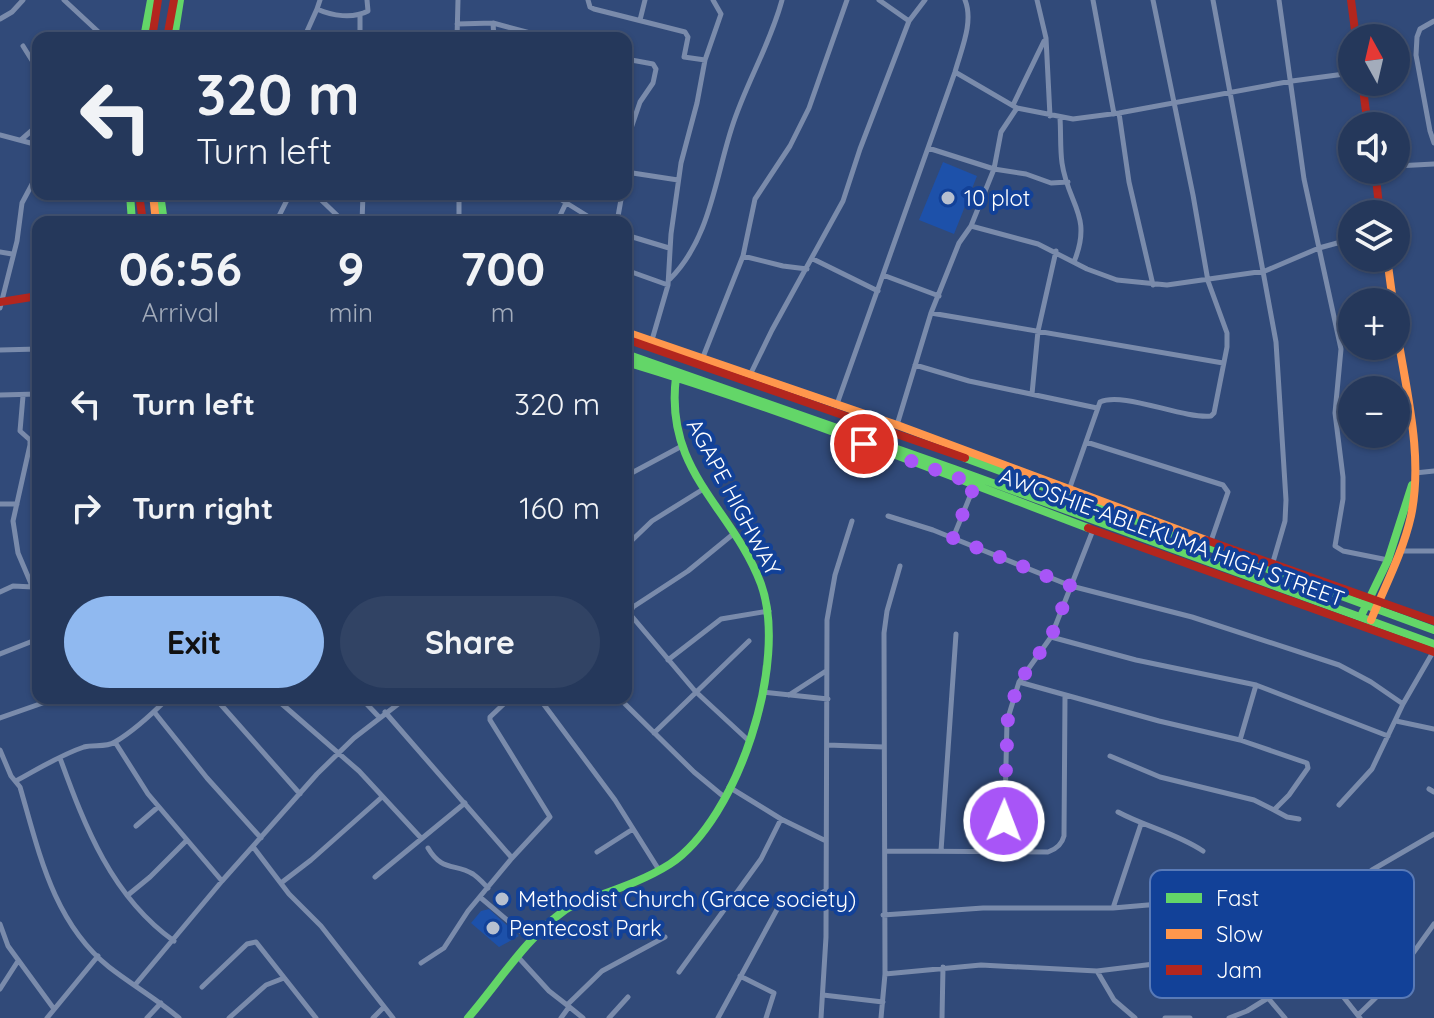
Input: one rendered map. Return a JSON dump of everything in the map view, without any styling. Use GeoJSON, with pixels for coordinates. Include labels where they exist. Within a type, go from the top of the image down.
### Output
{"type":"FeatureCollection","features":[{"type":"Feature","properties":{"kind":"street"},"geometry":{"type":"LineString","coordinates":[[0,19],[23,0]]}},
{"type":"Feature","properties":{"kind":"street"},"geometry":{"type":"LineString","coordinates":[[64,0],[99,32]]}},
{"type":"Feature","properties":{"kind":"street"},"geometry":{"type":"LineString","coordinates":[[145,32],[151,0]]}},
{"type":"Feature","properties":{"kind":"street"},"geometry":{"type":"LineString","coordinates":[[153,32],[158,0]]}},
{"type":"Feature","properties":{"kind":"street"},"geometry":{"type":"LineString","coordinates":[[168,32],[174,0]]}},
{"type":"Feature","properties":{"kind":"street"},"geometry":{"type":"LineString","coordinates":[[175,32],[180,0]]}},
{"type":"Feature","properties":{"kind":"street"},"geometry":{"type":"LineString","coordinates":[[307,32],[320,0]]}},
{"type":"Feature","properties":{"kind":"street"},"geometry":{"type":"LineString","coordinates":[[317,9],[333,14],[360,15],[368,11],[367,0]]}},
{"type":"Feature","properties":{"kind":"street"},"geometry":{"type":"LineString","coordinates":[[458,0],[457,31],[493,23],[527,32]]}},
{"type":"Feature","properties":{"kind":"street"},"geometry":{"type":"LineString","coordinates":[[588,0],[594,9],[685,32],[688,37],[684,57],[705,60]]}},
{"type":"Feature","properties":{"kind":"street"},"geometry":{"type":"LineString","coordinates":[[640,20],[645,0]]}},
{"type":"Feature","properties":{"kind":"street"},"geometry":{"type":"LineString","coordinates":[[652,340],[669,283],[669,248],[678,180],[705,60],[721,14],[713,0]]}},
{"type":"Feature","properties":{"kind":"street"},"geometry":{"type":"LineString","coordinates":[[669,283],[707,220],[732,126],[772,33],[782,0]]}},
{"type":"Feature","properties":{"kind":"street"},"geometry":{"type":"LineString","coordinates":[[703,357],[743,256],[755,199],[790,146],[809,108],[847,0]]}},
{"type":"Feature","properties":{"kind":"street"},"geometry":{"type":"LineString","coordinates":[[879,0],[909,21]]}},
{"type":"Feature","properties":{"kind":"street"},"geometry":{"type":"LineString","coordinates":[[751,373],[763,345],[843,201],[909,21],[925,0]]}},
{"type":"Feature","properties":{"kind":"street"},"geometry":{"type":"LineString","coordinates":[[837,404],[955,72],[967,27],[965,0]]}},
{"type":"Feature","properties":{"kind":"street"},"geometry":{"type":"LineString","coordinates":[[1037,0],[1046,38],[1050,116]]}},
{"type":"Feature","properties":{"kind":"street"},"geometry":{"type":"LineString","coordinates":[[1093,0],[1153,285]]}},
{"type":"Feature","properties":{"kind":"street"},"geometry":{"type":"LineString","coordinates":[[1069,490],[1100,402],[1106,399],[1211,416],[1223,363],[1227,333],[1208,281],[1153,0]]}},
{"type":"Feature","properties":{"kind":"street"},"geometry":{"type":"LineString","coordinates":[[1213,0],[1265,271],[1278,358],[1286,500],[1285,521],[1273,562]]}},
{"type":"Feature","properties":{"kind":"street"},"geometry":{"type":"LineString","coordinates":[[1279,0],[1304,179],[1341,349],[1335,413],[1343,499],[1335,546],[1343,551],[1388,560]]}},
{"type":"Feature","properties":{"kind":"street"},"geometry":{"type":"LineString","coordinates":[[1351,0],[1354,24]]}},
{"type":"Feature","properties":{"kind":"street"},"geometry":{"type":"LineString","coordinates":[[360,15],[360,32]]}},
{"type":"Feature","properties":{"kind":"street"},"geometry":{"type":"LineString","coordinates":[[1434,21],[1420,29],[1416,45],[1434,143]]}},
{"type":"Feature","properties":{"kind":"street"},"geometry":{"type":"LineString","coordinates":[[493,23],[494,32]]}},
{"type":"Feature","properties":{"kind":"street"},"geometry":{"type":"LineString","coordinates":[[897,425],[931,313],[959,243],[971,226],[994,169],[1001,132],[1046,38]]}},
{"type":"Feature","properties":{"kind":"street"},"geometry":{"type":"LineString","coordinates":[[23,46],[32,60]]}},
{"type":"Feature","properties":{"kind":"street"},"geometry":{"type":"LineString","coordinates":[[632,60],[653,64],[656,69],[653,83],[640,102],[632,125]]}},
{"type":"Feature","properties":{"kind":"street"},"geometry":{"type":"LineString","coordinates":[[955,72],[1015,107],[1060,118],[1084,119],[1231,91],[1338,75]]}},
{"type":"Feature","properties":{"kind":"street"},"geometry":{"type":"LineString","coordinates":[[1060,118],[1062,163],[1078,207],[1082,231],[1074,262]]}},
{"type":"Feature","properties":{"kind":"street"},"geometry":{"type":"LineString","coordinates":[[22,139],[32,130]]}},
{"type":"Feature","properties":{"kind":"street"},"geometry":{"type":"LineString","coordinates":[[0,135],[32,143]]}},
{"type":"Feature","properties":{"kind":"street"},"geometry":{"type":"LineString","coordinates":[[928,148],[1051,183],[1068,182]]}},
{"type":"Feature","properties":{"kind":"street"},"geometry":{"type":"LineString","coordinates":[[1410,165],[1434,164]]}},
{"type":"Feature","properties":{"kind":"street"},"geometry":{"type":"LineString","coordinates":[[632,176],[678,180]]}},
{"type":"Feature","properties":{"kind":"street"},"geometry":{"type":"LineString","coordinates":[[0,308],[17,241],[22,203],[32,182]]}},
{"type":"Feature","properties":{"kind":"street"},"geometry":{"type":"LineString","coordinates":[[321,200],[338,216]]}},
{"type":"Feature","properties":{"kind":"street"},"geometry":{"type":"LineString","coordinates":[[561,200],[587,216]]}},
{"type":"Feature","properties":{"kind":"street"},"geometry":{"type":"LineString","coordinates":[[560,216],[566,203]]}},
{"type":"Feature","properties":{"kind":"street"},"geometry":{"type":"LineString","coordinates":[[971,226],[1056,251],[1117,280],[1153,285],[1180,285],[1265,271],[1338,243]]}},
{"type":"Feature","properties":{"kind":"street"},"geometry":{"type":"LineString","coordinates":[[632,237],[669,248]]}},
{"type":"Feature","properties":{"kind":"street"},"geometry":{"type":"LineString","coordinates":[[1032,394],[1038,331],[1056,251]]}},
{"type":"Feature","properties":{"kind":"street"},"geometry":{"type":"LineString","coordinates":[[0,252],[12,254]]}},
{"type":"Feature","properties":{"kind":"street"},"geometry":{"type":"LineString","coordinates":[[743,256],[807,269]]}},
{"type":"Feature","properties":{"kind":"street"},"geometry":{"type":"LineString","coordinates":[[813,259],[878,291]]}},
{"type":"Feature","properties":{"kind":"street"},"geometry":{"type":"LineString","coordinates":[[632,272],[669,283]]}},
{"type":"Feature","properties":{"kind":"street"},"geometry":{"type":"LineString","coordinates":[[883,275],[939,296]]}},
{"type":"Feature","properties":{"kind":"street"},"geometry":{"type":"LineString","coordinates":[[0,302],[32,297]]}},
{"type":"Feature","properties":{"kind":"street"},"geometry":{"type":"LineString","coordinates":[[931,313],[1223,363]]}},
{"type":"Feature","properties":{"kind":"street","name":"AWOSHIE-ABLEKUMA HIGH STREET"},"geometry":{"type":"LineString","coordinates":[[632,334],[897,425],[1180,534],[1273,562],[1352,592],[1367,601]]}},
{"type":"Feature","properties":{"kind":"street","name":"AWOSHIE-ABLEKUMA HIGH STREET"},"geometry":{"type":"LineString","coordinates":[[632,341],[1367,601],[1434,630]]}},
{"type":"Feature","properties":{"kind":"street"},"geometry":{"type":"LineString","coordinates":[[0,350],[32,349]]}},
{"type":"Feature","properties":{"kind":"street","name":"AWOSHIE-ABLEKUMA HIGH STREET"},"geometry":{"type":"LineString","coordinates":[[632,356],[1093,530],[1361,616],[1434,644]]}},
{"type":"Feature","properties":{"kind":"street"},"geometry":{"type":"LineString","coordinates":[[1371,620],[1388,560],[1414,500],[1414,473],[1400,360]]}},
{"type":"Feature","properties":{"kind":"street","name":"AWOSHIE-ABLEKUMA HIGH STREET"},"geometry":{"type":"LineString","coordinates":[[632,364],[674,382],[742,397],[1015,491],[1434,652]]}},
{"type":"Feature","properties":{"kind":"street"},"geometry":{"type":"LineString","coordinates":[[915,365],[969,381],[1097,409]]}},
{"type":"Feature","properties":{"kind":"street","name":"AGAPE HIGHWAY"},"geometry":{"type":"LineString","coordinates":[[468,1018],[518,957],[557,916],[568,908],[659,871],[683,854],[703,832],[749,741],[769,640],[769,611],[761,583],[682,446],[672,413],[674,382]]}},
{"type":"Feature","properties":{"kind":"street"},"geometry":{"type":"LineString","coordinates":[[0,395],[32,395]]}},
{"type":"Feature","properties":{"kind":"street"},"geometry":{"type":"LineString","coordinates":[[23,396],[20,431],[30,440],[30,445],[13,521],[16,544],[32,582]]}},
{"type":"Feature","properties":{"kind":"street"},"geometry":{"type":"LineString","coordinates":[[1086,442],[1223,485],[1228,492],[1211,541]]}},
{"type":"Feature","properties":{"kind":"street"},"geometry":{"type":"LineString","coordinates":[[632,473],[682,446]]}},
{"type":"Feature","properties":{"kind":"street"},"geometry":{"type":"LineString","coordinates":[[1414,473],[1434,471]]}},
{"type":"Feature","properties":{"kind":"street"},"geometry":{"type":"LineString","coordinates":[[1015,491],[1023,479]]}},
{"type":"Feature","properties":{"kind":"street"},"geometry":{"type":"LineString","coordinates":[[953,538],[975,484]]}},
{"type":"Feature","properties":{"kind":"street"},"geometry":{"type":"LineString","coordinates":[[632,541],[656,519],[705,488]]}},
{"type":"Feature","properties":{"kind":"street"},"geometry":{"type":"LineString","coordinates":[[0,504],[17,504]]}},
{"type":"Feature","properties":{"kind":"street"},"geometry":{"type":"LineString","coordinates":[[888,516],[953,538],[1071,586],[1192,617],[1339,665],[1403,704]]}},
{"type":"Feature","properties":{"kind":"street"},"geometry":{"type":"LineString","coordinates":[[1367,601],[1399,551],[1405,518]]}},
{"type":"Feature","properties":{"kind":"street"},"geometry":{"type":"LineString","coordinates":[[821,1018],[827,815],[826,671],[830,599],[852,521]]}},
{"type":"Feature","properties":{"kind":"street"},"geometry":{"type":"LineString","coordinates":[[1004,852],[1006,727],[1019,682],[1051,637],[1093,530]]}},
{"type":"Feature","properties":{"kind":"street"},"geometry":{"type":"LineString","coordinates":[[632,609],[688,571],[732,535]]}},
{"type":"Feature","properties":{"kind":"street"},"geometry":{"type":"LineString","coordinates":[[1399,551],[1434,551]]}},
{"type":"Feature","properties":{"kind":"street"},"geometry":{"type":"LineString","coordinates":[[881,1018],[885,974],[884,633],[900,566]]}},
{"type":"Feature","properties":{"kind":"street"},"geometry":{"type":"LineString","coordinates":[[1352,592],[1383,580]]}},
{"type":"Feature","properties":{"kind":"street"},"geometry":{"type":"LineString","coordinates":[[1383,580],[1398,608]]}},
{"type":"Feature","properties":{"kind":"street"},"geometry":{"type":"LineString","coordinates":[[0,592],[13,586],[32,587]]}},
{"type":"Feature","properties":{"kind":"street","name":"AWOSHIE-ABLEKUMA HIGH STREET"},"geometry":{"type":"LineString","coordinates":[[1361,616],[1367,601]]}},
{"type":"Feature","properties":{"kind":"street","name":"AWOSHIE-ABLEKUMA HIGH STREET"},"geometry":{"type":"LineString","coordinates":[[1377,605],[1398,608],[1434,621]]}},
{"type":"Feature","properties":{"kind":"street"},"geometry":{"type":"LineString","coordinates":[[668,660],[721,619],[769,611]]}},
{"type":"Feature","properties":{"kind":"street"},"geometry":{"type":"LineString","coordinates":[[632,617],[695,691],[749,741]]}},
{"type":"Feature","properties":{"kind":"street"},"geometry":{"type":"LineString","coordinates":[[941,851],[956,634]]}},
{"type":"Feature","properties":{"kind":"street"},"geometry":{"type":"LineString","coordinates":[[1051,637],[1136,660],[1256,685],[1388,736]]}},
{"type":"Feature","properties":{"kind":"street"},"geometry":{"type":"LineString","coordinates":[[0,654],[32,641]]}},
{"type":"Feature","properties":{"kind":"street"},"geometry":{"type":"LineString","coordinates":[[654,733],[749,641]]}},
{"type":"Feature","properties":{"kind":"street"},"geometry":{"type":"LineString","coordinates":[[1339,805],[1372,769],[1403,704],[1434,652]]}},
{"type":"Feature","properties":{"kind":"street"},"geometry":{"type":"LineString","coordinates":[[788,695],[826,671]]}},
{"type":"Feature","properties":{"kind":"street"},"geometry":{"type":"LineString","coordinates":[[1019,682],[1065,697],[1269,748],[1308,765],[1289,795],[1274,810]]}},
{"type":"Feature","properties":{"kind":"street"},"geometry":{"type":"LineString","coordinates":[[1240,740],[1256,685]]}},
{"type":"Feature","properties":{"kind":"street"},"geometry":{"type":"LineString","coordinates":[[761,692],[828,699]]}},
{"type":"Feature","properties":{"kind":"street"},"geometry":{"type":"LineString","coordinates":[[885,851],[1048,852],[1062,843],[1065,697]]}},
{"type":"Feature","properties":{"kind":"street"},"geometry":{"type":"LineString","coordinates":[[0,718],[40,704]]}},
{"type":"Feature","properties":{"kind":"street"},"geometry":{"type":"LineString","coordinates":[[16,781],[89,745],[102,746],[115,742],[163,704]]}},
{"type":"Feature","properties":{"kind":"street"},"geometry":{"type":"LineString","coordinates":[[220,704],[300,794]]}},
{"type":"Feature","properties":{"kind":"street"},"geometry":{"type":"LineString","coordinates":[[282,704],[359,771],[421,838]]}},
{"type":"Feature","properties":{"kind":"street"},"geometry":{"type":"LineString","coordinates":[[367,704],[379,717]]}},
{"type":"Feature","properties":{"kind":"street"},"geometry":{"type":"LineString","coordinates":[[135,985],[222,881],[338,753],[397,704]]}},
{"type":"Feature","properties":{"kind":"street"},"geometry":{"type":"LineString","coordinates":[[421,963],[444,948],[459,923],[512,858],[549,820],[550,815],[490,720],[504,704]]}},
{"type":"Feature","properties":{"kind":"street"},"geometry":{"type":"LineString","coordinates":[[544,704],[593,769],[659,871]]}},
{"type":"Feature","properties":{"kind":"street"},"geometry":{"type":"LineString","coordinates":[[625,704],[654,733],[726,791],[824,840]]}},
{"type":"Feature","properties":{"kind":"street"},"geometry":{"type":"LineString","coordinates":[[385,712],[512,858]]}},
{"type":"Feature","properties":{"kind":"street"},"geometry":{"type":"LineString","coordinates":[[155,713],[261,838]]}},
{"type":"Feature","properties":{"kind":"street"},"geometry":{"type":"LineString","coordinates":[[1396,721],[1434,729]]}},
{"type":"Feature","properties":{"kind":"street"},"geometry":{"type":"LineString","coordinates":[[115,742],[158,807],[222,881]]}},
{"type":"Feature","properties":{"kind":"street"},"geometry":{"type":"LineString","coordinates":[[827,745],[884,747]]}},
{"type":"Feature","properties":{"kind":"street"},"geometry":{"type":"LineString","coordinates":[[0,750],[20,787],[39,856],[55,898],[98,956],[179,1018]]}},
{"type":"Feature","properties":{"kind":"street"},"geometry":{"type":"LineString","coordinates":[[1110,756],[1160,777],[1254,800],[1287,817],[1299,819]]}},
{"type":"Feature","properties":{"kind":"street"},"geometry":{"type":"LineString","coordinates":[[60,758],[100,856],[155,927],[174,941]]}},
{"type":"Feature","properties":{"kind":"street"},"geometry":{"type":"LineString","coordinates":[[281,883],[382,797]]}},
{"type":"Feature","properties":{"kind":"street"},"geometry":{"type":"LineString","coordinates":[[375,877],[465,803]]}},
{"type":"Feature","properties":{"kind":"street"},"geometry":{"type":"LineString","coordinates":[[136,826],[158,807]]}},
{"type":"Feature","properties":{"kind":"street"},"geometry":{"type":"LineString","coordinates":[[1118,812],[1141,824],[1180,836],[1203,851]]}},
{"type":"Feature","properties":{"kind":"street"},"geometry":{"type":"LineString","coordinates":[[679,972],[761,859],[781,819]]}},
{"type":"Feature","properties":{"kind":"street"},"geometry":{"type":"LineString","coordinates":[[1113,908],[1141,824]]}},
{"type":"Feature","properties":{"kind":"street"},"geometry":{"type":"LineString","coordinates":[[597,852],[633,828]]}},
{"type":"Feature","properties":{"kind":"street"},"geometry":{"type":"LineString","coordinates":[[1372,870],[1434,834]]}},
{"type":"Feature","properties":{"kind":"street"},"geometry":{"type":"LineString","coordinates":[[128,895],[186,841]]}},
{"type":"Feature","properties":{"kind":"street"},"geometry":{"type":"LineString","coordinates":[[254,848],[321,926],[393,1018]]}},
{"type":"Feature","properties":{"kind":"street"},"geometry":{"type":"LineString","coordinates":[[428,848],[446,867],[471,872],[488,888]]}},
{"type":"Feature","properties":{"kind":"street"},"geometry":{"type":"LineString","coordinates":[[718,1018],[780,904],[808,899],[825,891]]}},
{"type":"Feature","properties":{"kind":"street"},"geometry":{"type":"LineString","coordinates":[[481,898],[533,941]]}},
{"type":"Feature","properties":{"kind":"street"},"geometry":{"type":"LineString","coordinates":[[883,915],[983,908],[1113,908],[1150,905]]}},
{"type":"Feature","properties":{"kind":"street"},"geometry":{"type":"LineString","coordinates":[[0,924],[1,935],[54,1009]]}},
{"type":"Feature","properties":{"kind":"street"},"geometry":{"type":"LineString","coordinates":[[1414,950],[1434,924]]}},
{"type":"Feature","properties":{"kind":"street"},"geometry":{"type":"LineString","coordinates":[[561,1018],[568,1006],[602,971],[665,937]]}},
{"type":"Feature","properties":{"kind":"street"},"geometry":{"type":"LineString","coordinates":[[202,987],[247,944],[256,942],[308,1016],[316,1018]]}},
{"type":"Feature","properties":{"kind":"street"},"geometry":{"type":"LineString","coordinates":[[47,1018],[98,956]]}},
{"type":"Feature","properties":{"kind":"street"},"geometry":{"type":"LineString","coordinates":[[518,957],[549,991],[583,1018]]}},
{"type":"Feature","properties":{"kind":"street"},"geometry":{"type":"LineString","coordinates":[[0,989],[18,961]]}},
{"type":"Feature","properties":{"kind":"street"},"geometry":{"type":"LineString","coordinates":[[885,974],[981,965],[1097,971],[1150,965]]}},
{"type":"Feature","properties":{"kind":"street"},"geometry":{"type":"LineString","coordinates":[[942,1018],[943,967]]}},
{"type":"Feature","properties":{"kind":"street"},"geometry":{"type":"LineString","coordinates":[[1097,971],[1114,1000],[1135,1018]]}},
{"type":"Feature","properties":{"kind":"street"},"geometry":{"type":"LineString","coordinates":[[740,976],[774,993],[766,1018]]}},
{"type":"Feature","properties":{"kind":"street"},"geometry":{"type":"LineString","coordinates":[[229,1018],[266,985],[284,978]]}},
{"type":"Feature","properties":{"kind":"street"},"geometry":{"type":"LineString","coordinates":[[823,995],[883,1002]]}},
{"type":"Feature","properties":{"kind":"street"},"geometry":{"type":"LineString","coordinates":[[609,1018],[628,997]]}},
{"type":"Feature","properties":{"kind":"street"},"geometry":{"type":"LineString","coordinates":[[1229,1018],[1268,998],[1285,1018]]}},
{"type":"Feature","properties":{"kind":"street"},"geometry":{"type":"LineString","coordinates":[[1343,998],[1359,1017],[1377,998]]}},
{"type":"Feature","properties":{"kind":"street"},"geometry":{"type":"LineString","coordinates":[[147,1018],[161,1003]]}},
{"type":"Feature","properties":{"kind":"street"},"geometry":{"type":"LineString","coordinates":[[373,1018],[384,1007]]}},
{"type":"Feature","properties":{"kind":"street"},"geometry":{"type":"LineString","coordinates":[[1165,1018],[1190,1018]]}},
{"type":"Feature","properties":{"kind":"shaded area","name":"10 plot"},"geometry":{"type":"Polygon","coordinates":[[[943,162],[977,176],[954,234],[919,220],[943,162]]]}},
{"type":"Feature","properties":{"kind":"shaded area","name":"Pentecost Park"},"geometry":{"type":"Polygon","coordinates":[[[489,909],[519,936],[499,947],[471,923],[481,911],[489,909]]]}},
{"type":"Feature","properties":{"kind":"traffic: fast"},"geometry":{"type":"LineString","coordinates":[[145,32],[151,0]]}},
{"type":"Feature","properties":{"kind":"traffic: fast"},"geometry":{"type":"LineString","coordinates":[[175,32],[180,0]]}},
{"type":"Feature","properties":{"kind":"traffic: fast"},"geometry":{"type":"LineString","coordinates":[[130,200],[132,216]]}},
{"type":"Feature","properties":{"kind":"traffic: fast"},"geometry":{"type":"LineString","coordinates":[[161,200],[163,216]]}},
{"type":"Feature","properties":{"kind":"traffic: fast"},"geometry":{"type":"LineString","coordinates":[[632,356],[954,469],[1434,644]]}},
{"type":"Feature","properties":{"kind":"traffic: fast"},"geometry":{"type":"LineString","coordinates":[[632,364],[800,420],[1088,528]]}},
{"type":"Feature","properties":{"kind":"traffic: fast"},"geometry":{"type":"LineString","coordinates":[[468,1018],[525,947],[565,910],[653,874],[695,842],[717,812],[752,736],[768,654],[768,616],[761,584],[749,557],[703,487],[680,439],[675,410],[676,377]]}},
{"type":"Feature","properties":{"kind":"traffic: fast"},"geometry":{"type":"LineString","coordinates":[[965,458],[1434,630]]}},
{"type":"Feature","properties":{"kind":"traffic: fast"},"geometry":{"type":"LineString","coordinates":[[1361,616],[1388,560],[1412,485]]}},
{"type":"Feature","properties":{"kind":"traffic: slow"},"geometry":{"type":"LineString","coordinates":[[154,200],[155,216]]}},
{"type":"Feature","properties":{"kind":"traffic: slow"},"geometry":{"type":"LineString","coordinates":[[1389,272],[1391,288]]}},
{"type":"Feature","properties":{"kind":"traffic: slow"},"geometry":{"type":"LineString","coordinates":[[632,334],[897,425],[1206,540]]}},
{"type":"Feature","properties":{"kind":"traffic: slow"},"geometry":{"type":"LineString","coordinates":[[1371,620],[1403,543],[1414,493],[1412,420],[1402,360]]}},
{"type":"Feature","properties":{"kind":"traffic: jam"},"geometry":{"type":"LineString","coordinates":[[153,32],[158,0]]}},
{"type":"Feature","properties":{"kind":"traffic: jam"},"geometry":{"type":"LineString","coordinates":[[168,32],[174,0]]}},
{"type":"Feature","properties":{"kind":"traffic: jam"},"geometry":{"type":"LineString","coordinates":[[1351,0],[1354,24]]}},
{"type":"Feature","properties":{"kind":"traffic: jam"},"geometry":{"type":"LineString","coordinates":[[1364,96],[1366,112]]}},
{"type":"Feature","properties":{"kind":"traffic: jam"},"geometry":{"type":"LineString","coordinates":[[1377,184],[1378,200]]}},
{"type":"Feature","properties":{"kind":"traffic: jam"},"geometry":{"type":"LineString","coordinates":[[140,200],[142,216]]}},
{"type":"Feature","properties":{"kind":"traffic: jam"},"geometry":{"type":"LineString","coordinates":[[0,302],[32,297]]}},
{"type":"Feature","properties":{"kind":"traffic: jam"},"geometry":{"type":"LineString","coordinates":[[632,341],[965,458]]}},
{"type":"Feature","properties":{"kind":"traffic: jam"},"geometry":{"type":"LineString","coordinates":[[1088,528],[1434,652]]}},
{"type":"Feature","properties":{"kind":"traffic: jam"},"geometry":{"type":"LineString","coordinates":[[1206,540],[1434,621]]}},
{"type":"Feature","properties":{"kind":"place","name":"10 plot"},"geometry":{"type":"Point","coordinates":[948,198]}},
{"type":"Feature","properties":{"kind":"place","name":"Methodist Church (Grace society)"},"geometry":{"type":"Point","coordinates":[502,899]}},
{"type":"Feature","properties":{"kind":"place","name":"Pentecost Park"},"geometry":{"type":"Point","coordinates":[493,928]}},
{"type":"Feature","properties":{"kind":"route"},"geometry":{"type":"LineString","coordinates":[[864,444],[975,484],[953,538],[1071,586],[1051,637],[1019,682],[1008,716],[1004,821]]}}]}
